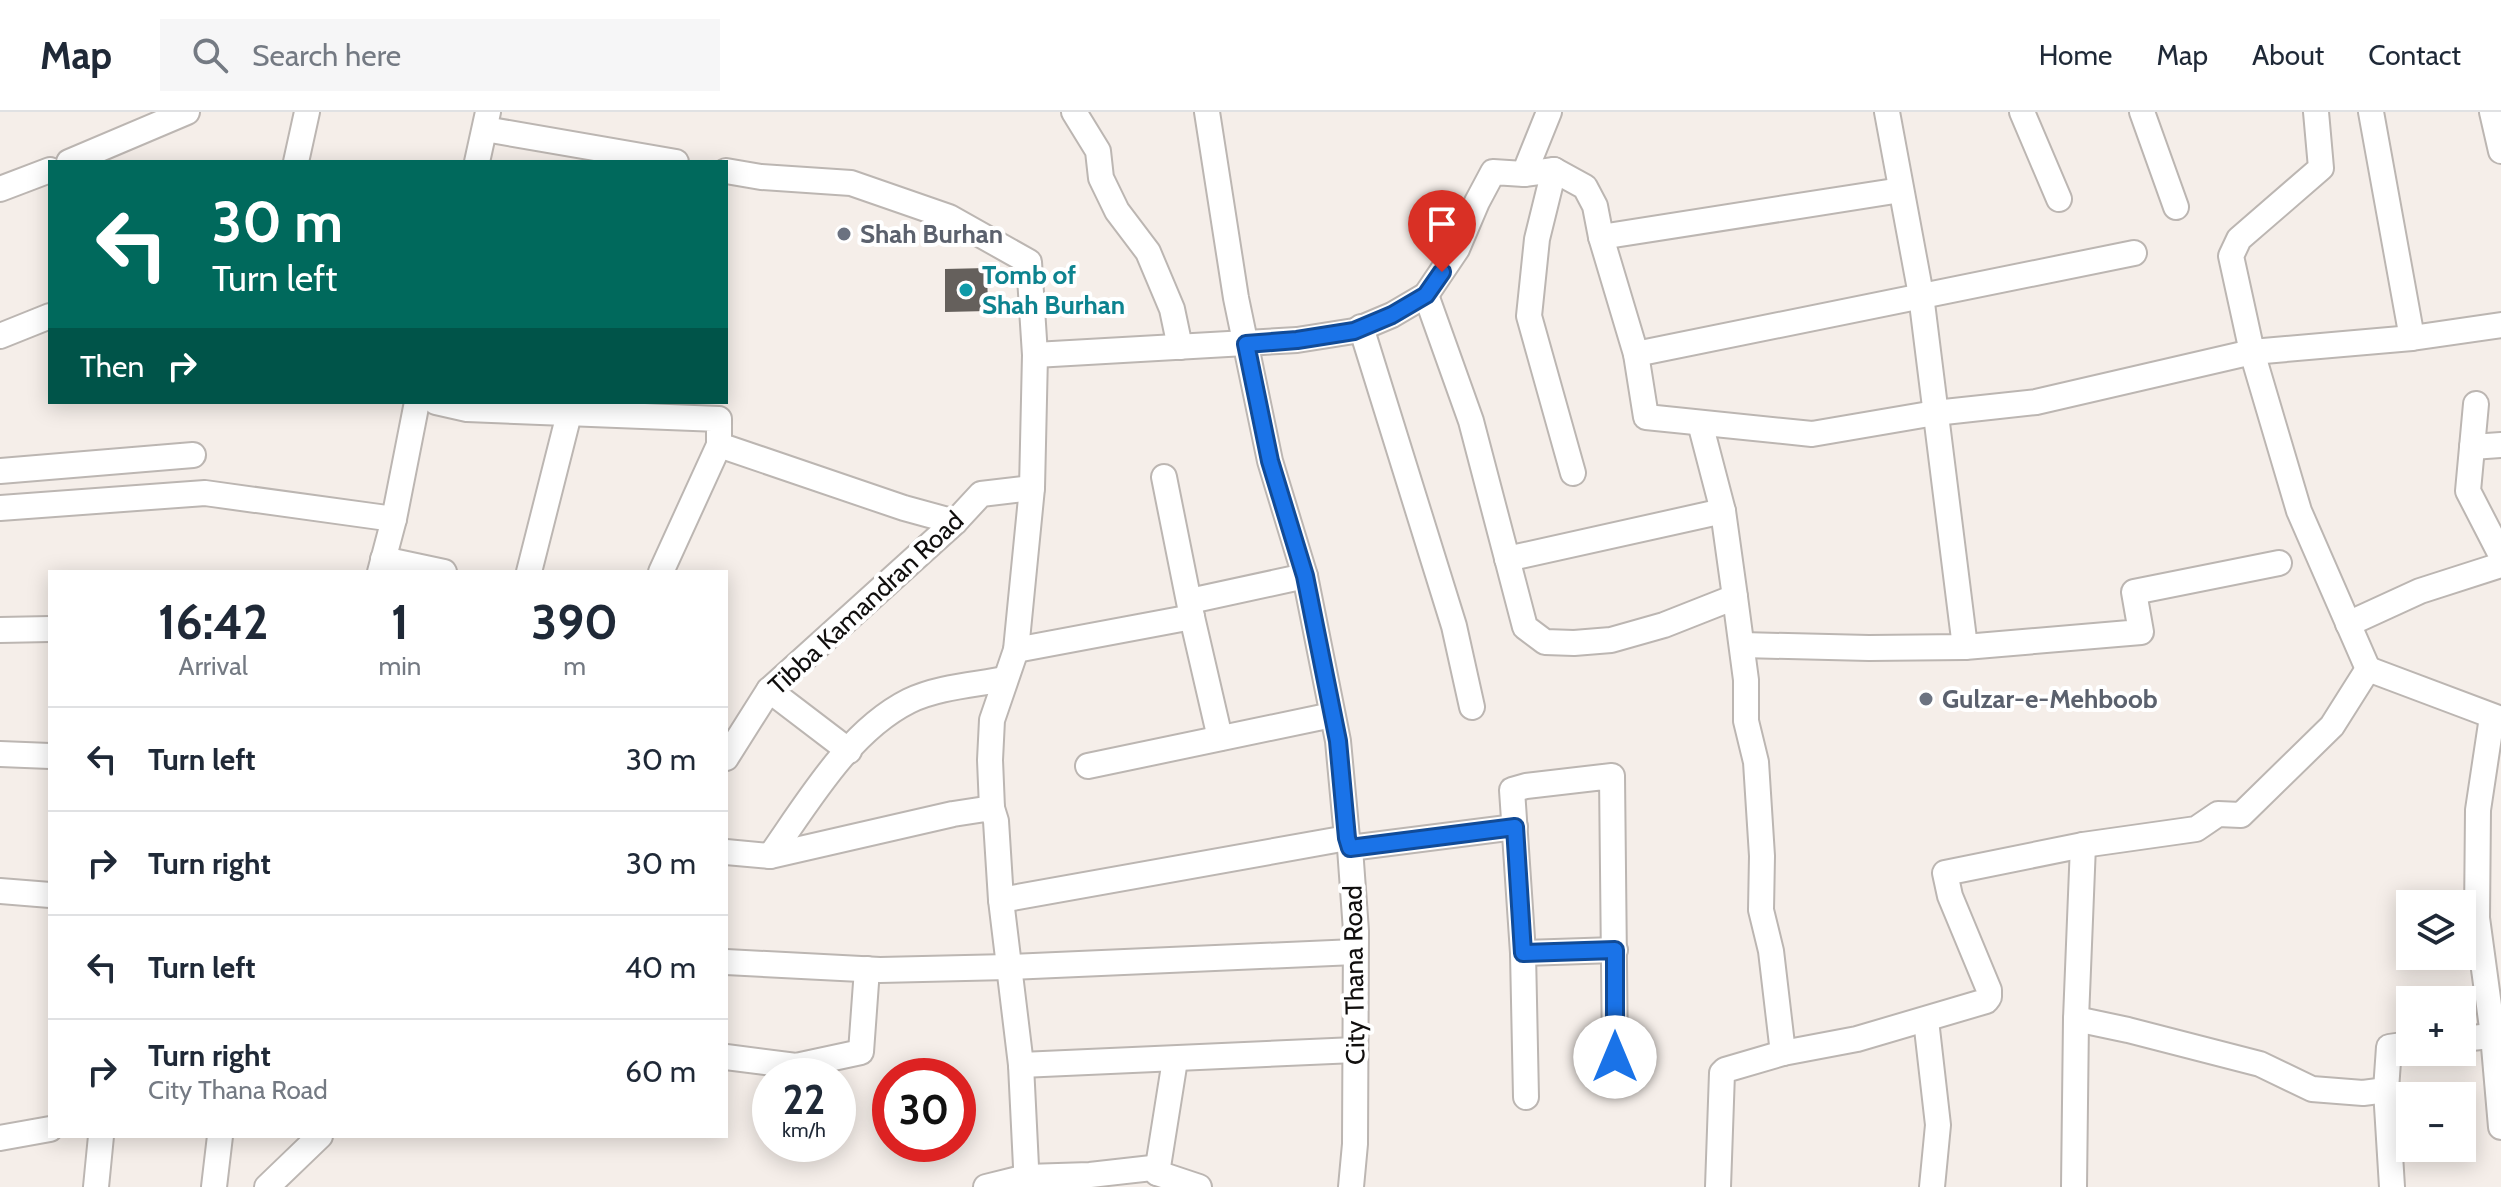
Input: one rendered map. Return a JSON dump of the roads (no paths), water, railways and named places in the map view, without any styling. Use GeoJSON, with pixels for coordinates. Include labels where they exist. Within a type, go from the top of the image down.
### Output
{"type":"FeatureCollection","features":[{"type":"Feature","properties":{"kind":"street"},"geometry":{"type":"LineString","coordinates":[[74,160],[187,112]]}},
{"type":"Feature","properties":{"kind":"street"},"geometry":{"type":"LineString","coordinates":[[296,160],[307,112]]}},
{"type":"Feature","properties":{"kind":"street"},"geometry":{"type":"LineString","coordinates":[[1074,112],[1098,151],[1101,178],[1117,211],[1148,252],[1172,309],[1180,347]]}},
{"type":"Feature","properties":{"kind":"street","name":"City Thana Road"},"geometry":{"type":"LineString","coordinates":[[1207,112],[1236,298],[1270,461],[1305,576],[1338,741],[1356,931],[1355,1144],[1351,1187]]}},
{"type":"Feature","properties":{"kind":"street"},"geometry":{"type":"LineString","coordinates":[[1524,174],[1549,112]]}},
{"type":"Feature","properties":{"kind":"street"},"geometry":{"type":"LineString","coordinates":[[1887,112],[1921,295],[1965,647]]}},
{"type":"Feature","properties":{"kind":"street"},"geometry":{"type":"LineString","coordinates":[[2022,112],[2059,199]]}},
{"type":"Feature","properties":{"kind":"street"},"geometry":{"type":"LineString","coordinates":[[2142,112],[2176,207]]}},
{"type":"Feature","properties":{"kind":"street"},"geometry":{"type":"LineString","coordinates":[[2316,112],[2321,168],[2239,239],[2231,256],[2252,352],[2299,511],[2368,669],[2496,718],[2478,810],[2477,918],[2493,973],[2501,1127]]}},
{"type":"Feature","properties":{"kind":"street"},"geometry":{"type":"LineString","coordinates":[[2371,112],[2412,338]]}},
{"type":"Feature","properties":{"kind":"street"},"geometry":{"type":"LineString","coordinates":[[2492,112],[2501,151]]}},
{"type":"Feature","properties":{"kind":"street"},"geometry":{"type":"LineString","coordinates":[[477,160],[487,120],[667,160]]}},
{"type":"Feature","properties":{"kind":"street"},"geometry":{"type":"LineString","coordinates":[[1035,355],[1246,344],[1354,331],[1392,315],[1426,295],[1457,249],[1493,172],[1524,174],[1554,170],[1585,187],[1595,206],[1601,237],[1636,354],[1646,417],[1812,434],[1935,413],[2036,402],[2252,352],[2412,338],[2501,325]]}},
{"type":"Feature","properties":{"kind":"street"},"geometry":{"type":"LineString","coordinates":[[1554,170],[1537,239],[1529,316],[1573,473]]}},
{"type":"Feature","properties":{"kind":"street"},"geometry":{"type":"LineString","coordinates":[[0,189],[48,171]]}},
{"type":"Feature","properties":{"kind":"street"},"geometry":{"type":"LineString","coordinates":[[728,171],[761,177],[851,183],[949,217],[1029,262],[1035,355],[1032,488],[1016,650],[992,720],[990,760],[1001,900],[1021,1065],[1026,1182]]}},
{"type":"Feature","properties":{"kind":"street"},"geometry":{"type":"LineString","coordinates":[[1601,237],[1901,190]]}},
{"type":"Feature","properties":{"kind":"street"},"geometry":{"type":"LineString","coordinates":[[1636,354],[2134,253]]}},
{"type":"Feature","properties":{"kind":"street"},"geometry":{"type":"LineString","coordinates":[[1426,295],[1471,421],[1525,627],[1545,642],[1611,640],[1664,625],[1735,597]]}},
{"type":"Feature","properties":{"kind":"street"},"geometry":{"type":"LineString","coordinates":[[0,336],[48,317]]}},
{"type":"Feature","properties":{"kind":"street"},"geometry":{"type":"LineString","coordinates":[[1361,327],[1454,626],[1472,707]]}},
{"type":"Feature","properties":{"kind":"street"},"geometry":{"type":"LineString","coordinates":[[417,404],[394,519],[381,565],[426,570]]}},
{"type":"Feature","properties":{"kind":"street"},"geometry":{"type":"LineString","coordinates":[[445,404],[467,409],[719,419],[719,445],[662,570]]}},
{"type":"Feature","properties":{"kind":"street"},"geometry":{"type":"LineString","coordinates":[[2476,404],[2468,491],[2501,555]]}},
{"type":"Feature","properties":{"kind":"street"},"geometry":{"type":"LineString","coordinates":[[530,570],[569,414]]}},
{"type":"Feature","properties":{"kind":"street"},"geometry":{"type":"LineString","coordinates":[[1700,423],[1723,511],[1742,645],[1746,721],[1756,762],[1762,856],[1761,910],[1771,951],[1783,1053]]}},
{"type":"Feature","properties":{"kind":"street"},"geometry":{"type":"LineString","coordinates":[[719,445],[904,508],[955,522]]}},
{"type":"Feature","properties":{"kind":"street"},"geometry":{"type":"LineString","coordinates":[[2472,447],[2501,445]]}},
{"type":"Feature","properties":{"kind":"street"},"geometry":{"type":"LineString","coordinates":[[0,471],[193,455]]}},
{"type":"Feature","properties":{"kind":"street"},"geometry":{"type":"LineString","coordinates":[[1164,477],[1220,738]]}},
{"type":"Feature","properties":{"kind":"street","name":"Tibba Kamandran Road"},"geometry":{"type":"LineString","coordinates":[[728,755],[769,690],[955,522],[981,494],[1032,488]]}},
{"type":"Feature","properties":{"kind":"street"},"geometry":{"type":"LineString","coordinates":[[0,508],[205,493],[394,519]]}},
{"type":"Feature","properties":{"kind":"street"},"geometry":{"type":"LineString","coordinates":[[1507,559],[1723,511]]}},
{"type":"Feature","properties":{"kind":"street"},"geometry":{"type":"LineString","coordinates":[[1742,645],[1965,647],[2141,632],[2134,592],[2279,563]]}},
{"type":"Feature","properties":{"kind":"street"},"geometry":{"type":"LineString","coordinates":[[2348,624],[2420,591],[2501,565]]}},
{"type":"Feature","properties":{"kind":"street"},"geometry":{"type":"LineString","coordinates":[[1016,650],[1191,609],[1305,576]]}},
{"type":"Feature","properties":{"kind":"street"},"geometry":{"type":"LineString","coordinates":[[0,630],[48,629]]}},
{"type":"Feature","properties":{"kind":"street"},"geometry":{"type":"LineString","coordinates":[[1718,1187],[1722,1073],[1731,1067],[1783,1053],[1857,1039],[1926,1020],[1986,1001],[1989,997],[1989,990],[1950,896],[1945,873],[2083,845],[2196,829],[2218,814],[2241,815],[2332,726],[2368,669]]}},
{"type":"Feature","properties":{"kind":"street"},"geometry":{"type":"LineString","coordinates":[[770,856],[826,776],[875,723],[911,701],[947,690],[1005,679]]}},
{"type":"Feature","properties":{"kind":"street"},"geometry":{"type":"LineString","coordinates":[[769,690],[849,751]]}},
{"type":"Feature","properties":{"kind":"street"},"geometry":{"type":"LineString","coordinates":[[1088,766],[1332,715]]}},
{"type":"Feature","properties":{"kind":"street"},"geometry":{"type":"LineString","coordinates":[[0,754],[48,756]]}},
{"type":"Feature","properties":{"kind":"street"},"geometry":{"type":"LineString","coordinates":[[1526,1097],[1523,953],[1512,790],[1612,776],[1615,1057]]}},
{"type":"Feature","properties":{"kind":"street"},"geometry":{"type":"LineString","coordinates":[[728,852],[770,856],[992,808]]}},
{"type":"Feature","properties":{"kind":"street"},"geometry":{"type":"LineString","coordinates":[[1001,900],[1348,843],[1515,827]]}},
{"type":"Feature","properties":{"kind":"street"},"geometry":{"type":"LineString","coordinates":[[2074,1187],[2076,1019],[2083,845]]}},
{"type":"Feature","properties":{"kind":"street"},"geometry":{"type":"LineString","coordinates":[[0,891],[48,895]]}},
{"type":"Feature","properties":{"kind":"street"},"geometry":{"type":"LineString","coordinates":[[1523,953],[1615,950]]}},
{"type":"Feature","properties":{"kind":"street"},"geometry":{"type":"LineString","coordinates":[[728,962],[867,969],[1008,967],[1355,952]]}},
{"type":"Feature","properties":{"kind":"street"},"geometry":{"type":"LineString","coordinates":[[728,1057],[796,1066],[861,1052],[867,969]]}},
{"type":"Feature","properties":{"kind":"street"},"geometry":{"type":"LineString","coordinates":[[2076,1019],[2260,1064],[2312,1089],[2363,1093],[2386,1090]]}},
{"type":"Feature","properties":{"kind":"street"},"geometry":{"type":"LineString","coordinates":[[1926,1020],[1938,1125],[1932,1187]]}},
{"type":"Feature","properties":{"kind":"street"},"geometry":{"type":"LineString","coordinates":[[2476,1037],[2497,1035]]}},
{"type":"Feature","properties":{"kind":"street"},"geometry":{"type":"LineString","coordinates":[[2392,1187],[2386,1090],[2389,1047],[2396,1046]]}},
{"type":"Feature","properties":{"kind":"street"},"geometry":{"type":"LineString","coordinates":[[1021,1065],[1355,1050]]}},
{"type":"Feature","properties":{"kind":"street"},"geometry":{"type":"LineString","coordinates":[[1157,1173],[1175,1060]]}},
{"type":"Feature","properties":{"kind":"street"},"geometry":{"type":"LineString","coordinates":[[0,1138],[48,1129]]}},
{"type":"Feature","properties":{"kind":"street"},"geometry":{"type":"LineString","coordinates":[[96,1187],[101,1138]]}},
{"type":"Feature","properties":{"kind":"street"},"geometry":{"type":"LineString","coordinates":[[214,1187],[220,1138]]}},
{"type":"Feature","properties":{"kind":"street"},"geometry":{"type":"LineString","coordinates":[[267,1187],[318,1138]]}},
{"type":"Feature","properties":{"kind":"street"},"geometry":{"type":"LineString","coordinates":[[986,1187],[1152,1168],[1157,1173],[1199,1187]]}},
{"type":"Feature","properties":{"kind":"place","name":"Shah Burhan"},"geometry":{"type":"Point","coordinates":[844,234]}},
{"type":"Feature","properties":{"kind":"place","name":"Tomb of Shah Burhan"},"geometry":{"type":"Point","coordinates":[966,290]}},
{"type":"Feature","properties":{"kind":"place","name":"Gulzar-e-Mehboob"},"geometry":{"type":"Point","coordinates":[1926,699]}}]}
